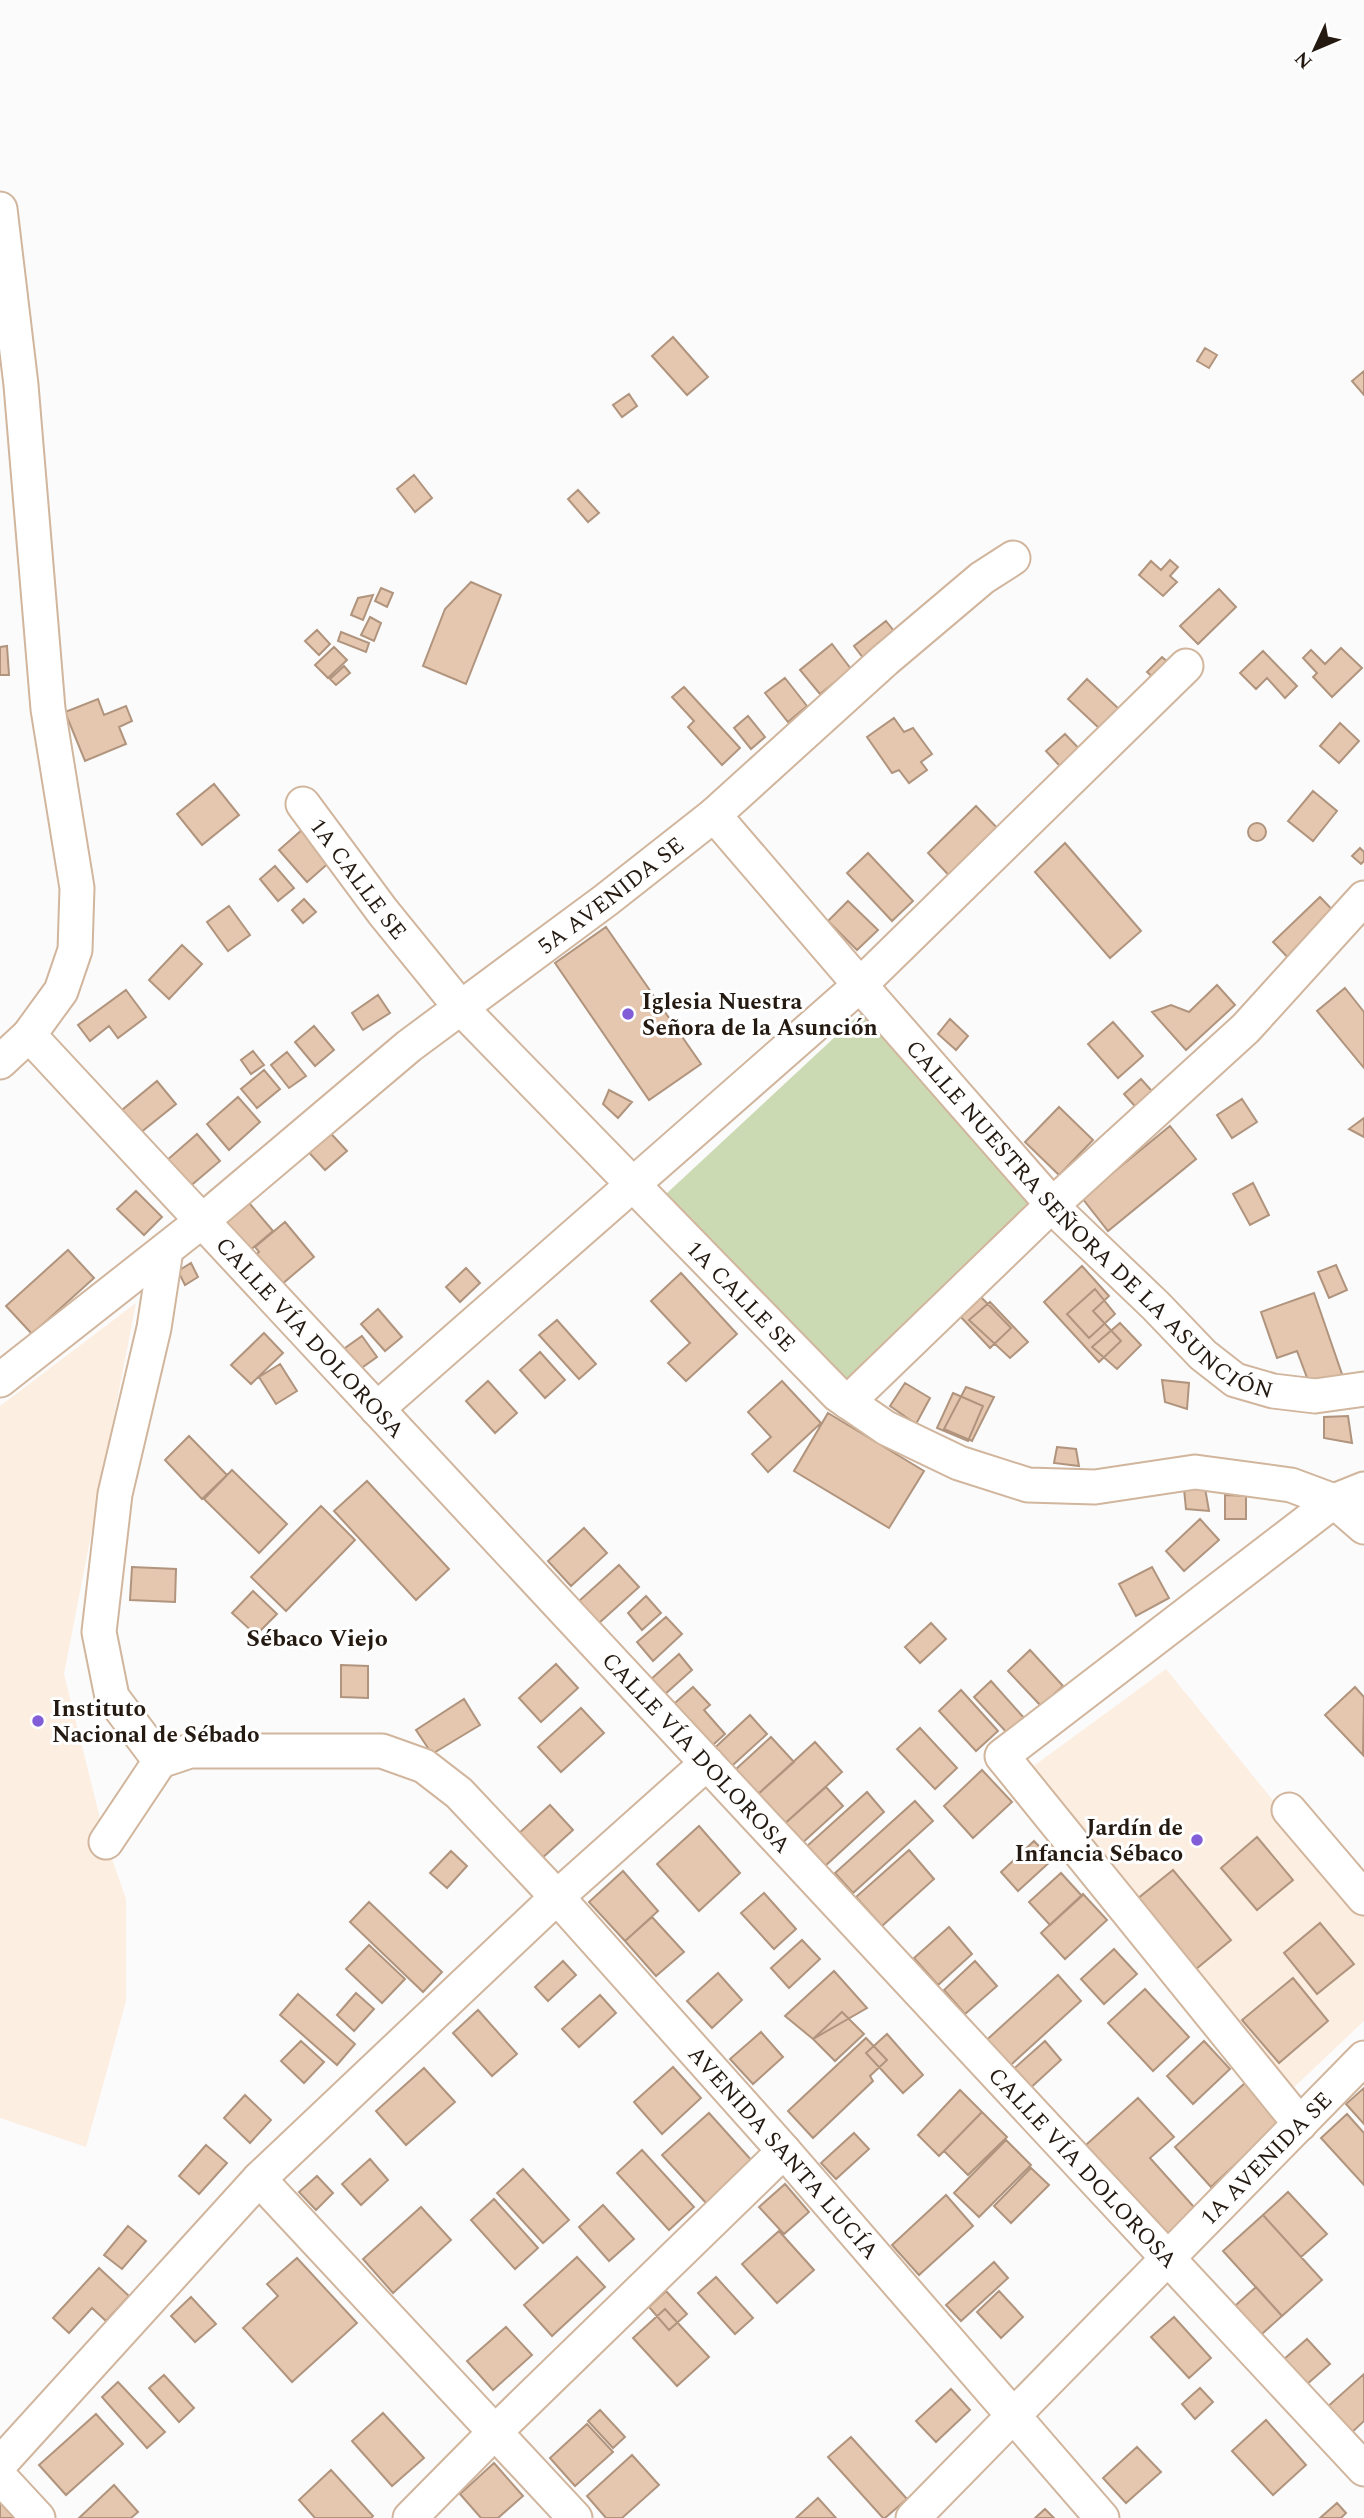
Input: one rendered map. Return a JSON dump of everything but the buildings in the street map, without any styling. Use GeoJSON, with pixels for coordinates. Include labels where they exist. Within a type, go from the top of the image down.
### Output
{"type":"FeatureCollection","features":[{"type":"Feature","properties":{"kind":"street"},"geometry":{"type":"LineString","coordinates":[[0,209],[21,385],[48,709],[77,888],[75,950],[61,991],[29,1035],[0,1062]]}},
{"type":"Feature","properties":{"kind":"street","name":"5A AVENIDA SE"},"geometry":{"type":"LineString","coordinates":[[0,1380],[202,1221],[409,1046],[606,900],[714,815],[886,660],[982,578],[1013,558]]}},
{"type":"Feature","properties":{"kind":"street"},"geometry":{"type":"LineString","coordinates":[[377,1409],[860,985],[1186,666]]}},
{"type":"Feature","properties":{"kind":"street","name":"1A CALLE SE"},"geometry":{"type":"LineString","coordinates":[[303,804],[383,912],[461,1008],[838,1395],[886,1428],[959,1463],[1028,1485],[1095,1487],[1195,1472],[1349,1495]]}},
{"type":"Feature","properties":{"kind":"street","name":"CALLE NUESTRA SEÑORA DE LA ASUNCIÓN"},"geometry":{"type":"LineString","coordinates":[[714,815],[1052,1205],[1203,1355],[1235,1380],[1273,1391],[1315,1396],[1364,1389]]}},
{"type":"Feature","properties":{"kind":"street"},"geometry":{"type":"LineString","coordinates":[[848,1402],[1052,1205],[1246,1028],[1364,898]]}},
{"type":"Feature","properties":{"kind":"street","name":"CALLE VÍA DOLOROSA"},"geometry":{"type":"LineString","coordinates":[[29,1035],[1364,2469]]}},
{"type":"Feature","properties":{"kind":"street"},"geometry":{"type":"LineString","coordinates":[[106,1842],[160,1761],[112,1697],[99,1632],[115,1494],[154,1328],[166,1250]]}},
{"type":"Feature","properties":{"kind":"street"},"geometry":{"type":"LineString","coordinates":[[1300,2124],[1002,1756],[1349,1495],[1364,1527]]}},
{"type":"Feature","properties":{"kind":"street","name":"AVENIDA SANTA LUCÍA"},"geometry":{"type":"LineString","coordinates":[[160,1761],[190,1751],[382,1751],[424,1766],[459,1793],[785,2151],[1102,2518]]}},
{"type":"Feature","properties":{"kind":"street"},"geometry":{"type":"LineString","coordinates":[[0,2464],[259,2179],[557,1898],[707,1763]]}},
{"type":"Feature","properties":{"kind":"street"},"geometry":{"type":"LineString","coordinates":[[1289,1810],[1364,1898]]}},
{"type":"Feature","properties":{"kind":"street","name":"1A AVENIDA SE"},"geometry":{"type":"LineString","coordinates":[[913,2518],[1364,2058]]}},
{"type":"Feature","properties":{"kind":"street"},"geometry":{"type":"LineString","coordinates":[[410,2518],[785,2151]]}},
{"type":"Feature","properties":{"kind":"street"},"geometry":{"type":"LineString","coordinates":[[259,2179],[575,2518]]}},
{"type":"Feature","properties":{"kind":"street"},"geometry":{"type":"LineString","coordinates":[[0,2477],[38,2518]]}},
{"type":"Feature","properties":{"kind":"shaded area","name":"Instituto Nacional de Sébado"},"geometry":{"type":"Polygon","coordinates":[[[136,1303],[64,1674],[106,1842],[126,1899],[126,2001],[86,2147],[0,2118],[0,1406],[136,1303]]]}},
{"type":"Feature","properties":{"kind":"shaded area","name":"Jardín de Infancia Sébaco"},"geometry":{"type":"Polygon","coordinates":[[[1166,1669],[1364,1912],[1364,2021],[1289,2092],[1031,1768],[1166,1669]]]}},
{"type":"Feature","properties":{"kind":"green space"},"geometry":{"type":"Polygon","coordinates":[[[864,1010],[1037,1205],[849,1382],[666,1194],[864,1010]]]}},
{"type":"Feature","properties":{"kind":"place","name":"Iglesia Nuestra Señora de la Asunción"},"geometry":{"type":"Point","coordinates":[628,1014]}},
{"type":"Feature","properties":{"kind":"place","name":"Instituto Nacional de Sébado"},"geometry":{"type":"Point","coordinates":[38,1721]}},
{"type":"Feature","properties":{"kind":"place","name":"Jardín de Infancia Sébaco"},"geometry":{"type":"Point","coordinates":[1197,1840]}},
{"type":"Feature","properties":{"kind":"district","name":"Sébaco Viejo"},"geometry":{"type":"Point","coordinates":[317,1638]}}]}
